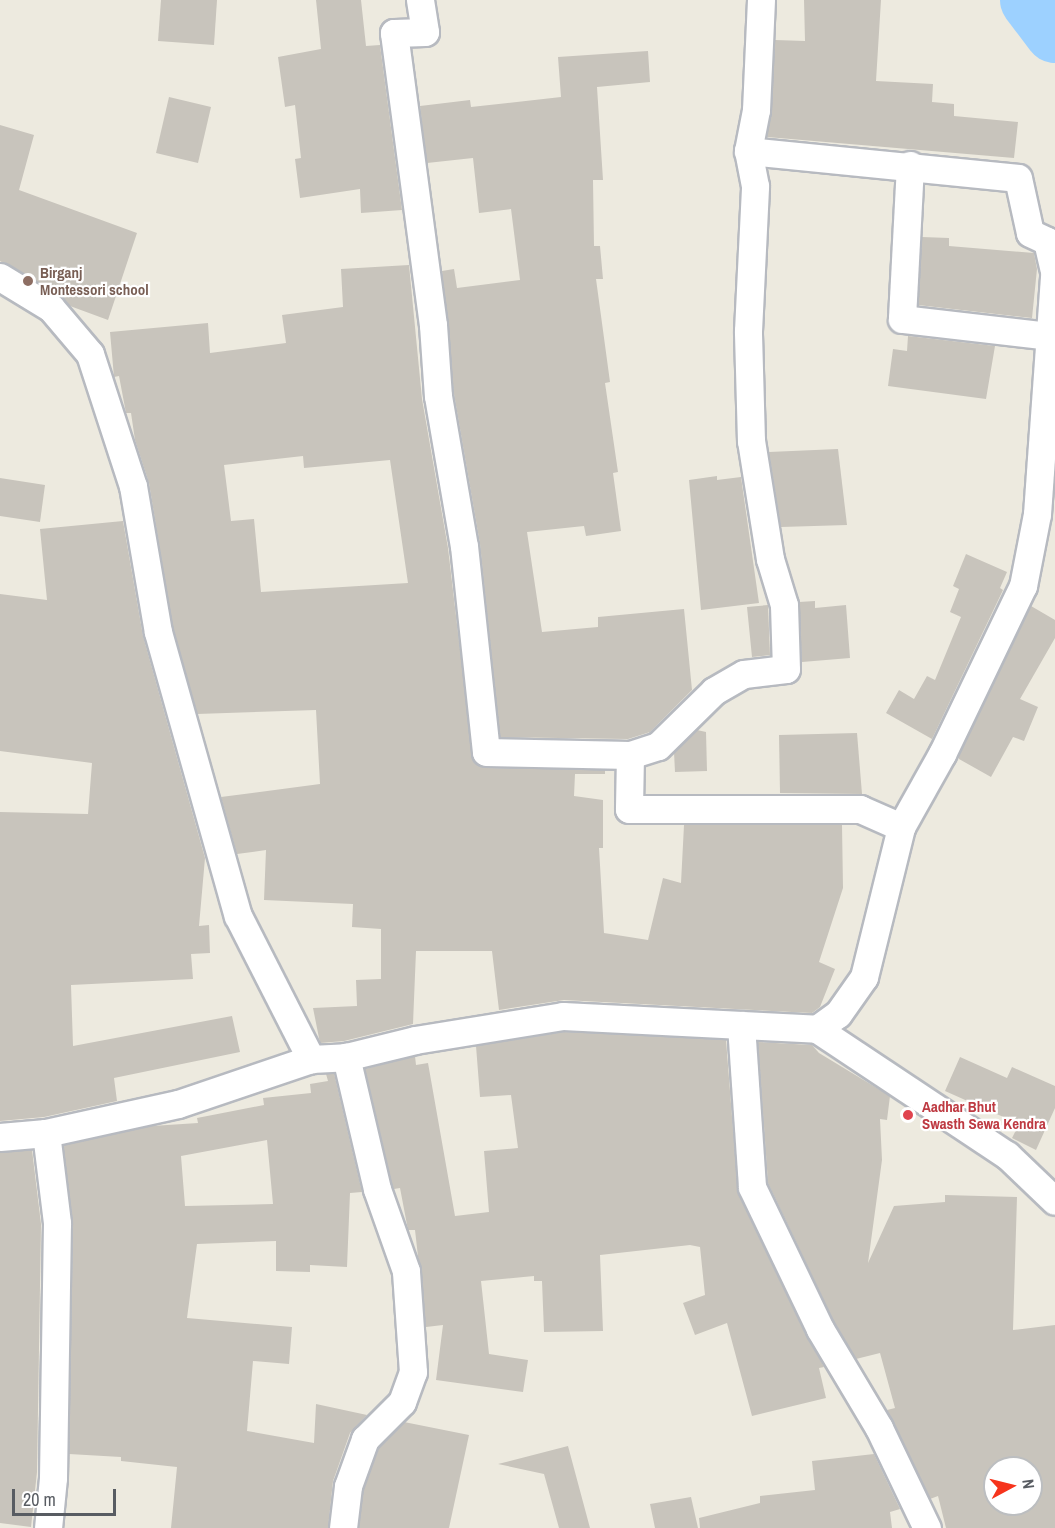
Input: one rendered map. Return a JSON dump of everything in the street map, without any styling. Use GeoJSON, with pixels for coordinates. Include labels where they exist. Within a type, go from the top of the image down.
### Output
{"type":"FeatureCollection","features":[{"type":"Feature","properties":{"kind":"street"},"geometry":{"type":"LineString","coordinates":[[420,0],[425,33],[394,33],[433,325],[438,396],[464,546],[486,752],[630,755],[658,746],[714,691],[744,674],[786,669],[784,605],[770,559],[751,441],[748,332],[755,186],[748,151],[756,110],[761,0]]}},
{"type":"Feature","properties":{"kind":"street"},"geometry":{"type":"LineString","coordinates":[[748,151],[909,165],[1018,178],[1030,232],[1047,241],[1054,265],[1037,514],[1023,586],[942,754],[901,827],[864,977],[838,1014],[817,1029]]}},
{"type":"Feature","properties":{"kind":"street"},"geometry":{"type":"LineString","coordinates":[[909,165],[902,319],[1048,336]]}},
{"type":"Feature","properties":{"kind":"street"},"geometry":{"type":"LineString","coordinates":[[0,277],[51,308],[90,354],[133,486],[158,632],[238,916],[311,1059]]}},
{"type":"Feature","properties":{"kind":"street"},"geometry":{"type":"LineString","coordinates":[[630,755],[629,809],[860,809],[901,827]]}},
{"type":"Feature","properties":{"kind":"street"},"geometry":{"type":"LineString","coordinates":[[0,1137],[46,1132],[178,1104],[311,1059],[346,1057],[415,1041],[563,1016],[741,1024],[817,1029],[1007,1155],[1055,1201]]}},
{"type":"Feature","properties":{"kind":"street"},"geometry":{"type":"LineString","coordinates":[[741,1024],[752,1187],[820,1329],[879,1428],[927,1528]]}},
{"type":"Feature","properties":{"kind":"street"},"geometry":{"type":"LineString","coordinates":[[343,1528],[348,1486],[365,1439],[402,1402],[413,1372],[406,1271],[377,1189],[346,1057]]}},
{"type":"Feature","properties":{"kind":"street"},"geometry":{"type":"LineString","coordinates":[[46,1132],[57,1223],[53,1478],[48,1528]]}},
{"type":"Feature","properties":{"kind":"building"},"geometry":{"type":"Polygon","coordinates":[[[161,0],[217,0],[214,45],[158,41],[161,0]]]}},
{"type":"Feature","properties":{"kind":"building"},"geometry":{"type":"Polygon","coordinates":[[[316,0],[361,0],[366,46],[380,45],[402,210],[361,213],[360,189],[300,198],[295,159],[301,158],[295,105],[285,107],[278,57],[321,49],[316,0]]]}},
{"type":"Feature","properties":{"kind":"building"},"geometry":{"type":"Polygon","coordinates":[[[804,0],[881,0],[876,81],[933,84],[932,102],[954,104],[954,116],[1018,122],[1014,158],[767,137],[775,40],[805,41],[804,0]]]}},
{"type":"Feature","properties":{"kind":"building"},"geometry":{"type":"Polygon","coordinates":[[[648,51],[650,82],[597,87],[603,180],[593,180],[594,246],[600,246],[603,279],[596,279],[610,382],[605,383],[618,472],[613,473],[621,531],[586,536],[584,526],[527,532],[542,632],[598,627],[598,617],[684,609],[692,690],[650,732],[628,739],[500,737],[480,544],[454,394],[442,271],[454,269],[457,288],[520,280],[511,209],[479,213],[473,158],[427,163],[420,106],[470,100],[471,107],[561,97],[558,57],[648,51]]]}},
{"type":"Feature","properties":{"kind":"building"},"geometry":{"type":"Polygon","coordinates":[[[169,97],[211,107],[198,163],[156,153],[169,97]]]}},
{"type":"Feature","properties":{"kind":"building"},"geometry":{"type":"Polygon","coordinates":[[[0,125],[34,135],[19,190],[137,233],[108,320],[70,306],[59,295],[0,261],[0,125]]]}},
{"type":"Feature","properties":{"kind":"building"},"geometry":{"type":"Polygon","coordinates":[[[922,237],[949,238],[949,246],[1034,253],[1037,269],[1032,318],[918,305],[922,237]]]}},
{"type":"Feature","properties":{"kind":"building"},"geometry":{"type":"Polygon","coordinates":[[[409,265],[422,399],[448,548],[473,760],[486,768],[605,770],[605,774],[575,774],[574,796],[603,800],[603,848],[599,848],[604,933],[648,940],[663,878],[681,883],[684,825],[842,825],[843,888],[819,962],[835,969],[820,1007],[812,1013],[564,1000],[499,1010],[492,951],[416,951],[413,1024],[344,1041],[320,1043],[313,1008],[357,1006],[356,980],[381,979],[381,929],[352,927],[353,904],[264,900],[266,850],[237,854],[221,797],[320,784],[316,710],[197,714],[173,629],[149,483],[135,440],[131,413],[126,413],[119,376],[114,377],[110,332],[208,323],[210,353],[286,343],[282,315],[343,307],[341,269],[409,265]],[[303,456],[224,465],[231,521],[254,519],[261,592],[408,583],[390,460],[304,468],[303,456]]]}},
{"type":"Feature","properties":{"kind":"building"},"geometry":{"type":"Polygon","coordinates":[[[908,336],[995,346],[986,399],[888,386],[893,349],[907,351],[908,336]]]}},
{"type":"Feature","properties":{"kind":"building"},"geometry":{"type":"Polygon","coordinates":[[[838,449],[847,525],[781,527],[769,452],[838,449]]]}},
{"type":"Feature","properties":{"kind":"building"},"geometry":{"type":"Polygon","coordinates":[[[717,476],[717,480],[741,477],[759,603],[701,610],[689,480],[717,476]]]}},
{"type":"Feature","properties":{"kind":"building"},"geometry":{"type":"Polygon","coordinates":[[[0,478],[45,485],[40,522],[0,516],[0,478]]]}},
{"type":"Feature","properties":{"kind":"building"},"geometry":{"type":"Polygon","coordinates":[[[123,521],[143,636],[205,858],[199,926],[209,925],[210,953],[191,954],[193,979],[71,985],[73,1046],[232,1016],[240,1052],[114,1078],[117,1101],[44,1117],[0,1121],[0,812],[88,814],[92,763],[0,751],[0,594],[47,600],[40,529],[123,521]]]}},
{"type":"Feature","properties":{"kind":"building"},"geometry":{"type":"Polygon","coordinates":[[[966,554],[1007,572],[1000,588],[1003,590],[932,739],[886,713],[899,690],[914,699],[927,676],[935,680],[961,617],[950,612],[959,589],[953,586],[966,554]]]}},
{"type":"Feature","properties":{"kind":"building"},"geometry":{"type":"Polygon","coordinates":[[[815,601],[815,608],[846,605],[850,658],[802,662],[799,602],[815,601]]]}},
{"type":"Feature","properties":{"kind":"building"},"geometry":{"type":"Polygon","coordinates":[[[768,605],[770,655],[752,657],[747,607],[768,605]]]}},
{"type":"Feature","properties":{"kind":"building"},"geometry":{"type":"Polygon","coordinates":[[[1031,606],[1055,620],[1055,638],[1020,699],[1038,707],[1024,741],[1013,737],[991,777],[959,759],[959,755],[1031,606]]]}},
{"type":"Feature","properties":{"kind":"building"},"geometry":{"type":"Polygon","coordinates":[[[697,730],[706,732],[707,771],[675,772],[674,752],[697,730]]]}},
{"type":"Feature","properties":{"kind":"building"},"geometry":{"type":"Polygon","coordinates":[[[857,733],[862,794],[780,793],[779,735],[857,733]]]}},
{"type":"Feature","properties":{"kind":"building"},"geometry":{"type":"Polygon","coordinates":[[[564,1032],[726,1040],[738,1193],[824,1367],[819,1368],[826,1398],[752,1416],[727,1323],[695,1335],[683,1303],[705,1295],[700,1247],[690,1245],[600,1255],[603,1331],[544,1332],[542,1281],[534,1281],[534,1276],[481,1281],[489,1354],[528,1360],[523,1392],[436,1380],[443,1325],[426,1327],[415,1230],[408,1230],[400,1188],[394,1189],[392,1185],[365,1069],[415,1056],[416,1065],[428,1063],[455,1216],[489,1212],[484,1151],[518,1148],[511,1095],[480,1097],[476,1046],[564,1032]]]}},
{"type":"Feature","properties":{"kind":"building"},"geometry":{"type":"Polygon","coordinates":[[[758,1042],[812,1045],[819,1053],[890,1096],[887,1120],[880,1119],[882,1160],[868,1263],[894,1206],[945,1202],[945,1195],[1017,1197],[1013,1330],[1055,1325],[1055,1528],[946,1528],[938,1496],[930,1499],[887,1410],[895,1408],[880,1353],[856,1359],[834,1322],[768,1183],[758,1042]]]}},
{"type":"Feature","properties":{"kind":"building"},"geometry":{"type":"Polygon","coordinates":[[[960,1057],[1007,1078],[1012,1067],[1055,1086],[1055,1108],[1036,1150],[1012,1138],[1019,1124],[945,1091],[960,1057]]]}},
{"type":"Feature","properties":{"kind":"building"},"geometry":{"type":"Polygon","coordinates":[[[334,1073],[362,1192],[350,1193],[347,1267],[310,1265],[310,1272],[276,1271],[276,1241],[197,1244],[187,1318],[292,1327],[289,1364],[253,1361],[247,1431],[314,1443],[316,1404],[367,1415],[350,1433],[333,1481],[328,1528],[171,1528],[177,1467],[121,1461],[121,1457],[69,1454],[73,1223],[63,1145],[152,1126],[198,1123],[197,1118],[264,1105],[263,1098],[311,1093],[310,1084],[328,1081],[326,1074],[334,1073]],[[267,1140],[181,1156],[185,1206],[273,1204],[267,1140]]]}},
{"type":"Feature","properties":{"kind":"building"},"geometry":{"type":"Polygon","coordinates":[[[32,1150],[41,1224],[37,1472],[31,1527],[0,1523],[0,1153],[32,1150]]]}},
{"type":"Feature","properties":{"kind":"building"},"geometry":{"type":"Polygon","coordinates":[[[404,1422],[469,1435],[449,1528],[359,1528],[363,1490],[379,1448],[404,1422]]]}},
{"type":"Feature","properties":{"kind":"building"},"geometry":{"type":"Polygon","coordinates":[[[568,1446],[590,1528],[559,1528],[544,1474],[498,1464],[568,1446]]]}},
{"type":"Feature","properties":{"kind":"building"},"geometry":{"type":"Polygon","coordinates":[[[874,1454],[900,1509],[890,1512],[892,1528],[700,1528],[699,1518],[760,1503],[760,1496],[815,1490],[812,1461],[874,1454]]]}},
{"type":"Feature","properties":{"kind":"building"},"geometry":{"type":"Polygon","coordinates":[[[691,1497],[698,1528],[655,1528],[650,1504],[691,1497]]]}},
{"type":"Feature","properties":{"kind":"waterway"},"geometry":{"type":"LineString","coordinates":[[1031,0],[1055,32]]}},
{"type":"Feature","properties":{"kind":"place","name":"Birganj Montessori school"},"geometry":{"type":"Point","coordinates":[28,281]}},
{"type":"Feature","properties":{"kind":"place","name":"Aadhar Bhut Swasth Sewa Kendra"},"geometry":{"type":"Point","coordinates":[908,1115]}}]}
